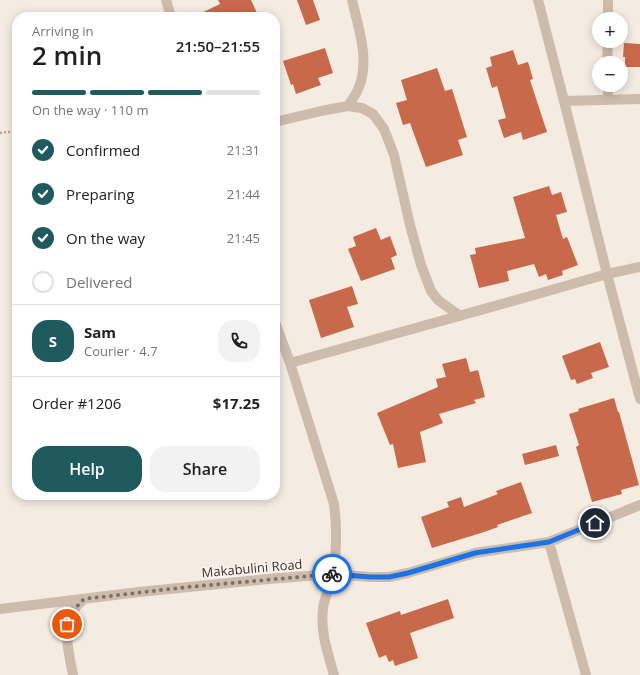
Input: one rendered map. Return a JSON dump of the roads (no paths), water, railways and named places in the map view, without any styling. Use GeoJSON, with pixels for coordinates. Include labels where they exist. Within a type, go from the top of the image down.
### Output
{"type":"FeatureCollection","features":[{"type":"Feature","properties":{"kind":"street"},"geometry":{"type":"LineString","coordinates":[[166,0],[170,12]]}},
{"type":"Feature","properties":{"kind":"street"},"geometry":{"type":"LineString","coordinates":[[348,106],[359,86],[363,68],[362,54],[352,0]]}},
{"type":"Feature","properties":{"kind":"street"},"geometry":{"type":"LineString","coordinates":[[538,0],[640,399]]}},
{"type":"Feature","properties":{"kind":"street"},"geometry":{"type":"LineString","coordinates":[[608,0],[608,12]]}},
{"type":"Feature","properties":{"kind":"street"},"geometry":{"type":"LineString","coordinates":[[608,92],[608,99]]}},
{"type":"Feature","properties":{"kind":"street"},"geometry":{"type":"LineString","coordinates":[[564,101],[640,99]]}},
{"type":"Feature","properties":{"kind":"street"},"geometry":{"type":"LineString","coordinates":[[280,121],[348,106],[362,108],[373,114],[384,129],[394,156],[410,225],[431,291],[438,300],[460,316]]}},
{"type":"Feature","properties":{"kind":"street"},"geometry":{"type":"LineString","coordinates":[[290,364],[607,274],[640,267]]}},
{"type":"Feature","properties":{"kind":"street"},"geometry":{"type":"LineString","coordinates":[[280,336],[334,504],[337,524],[336,548],[333,574],[323,608],[323,626],[327,653],[334,675]]}},
{"type":"Feature","properties":{"kind":"street","name":"Makabulini Road"},"geometry":{"type":"LineString","coordinates":[[0,609],[181,587],[333,574],[389,577],[408,573],[475,553],[549,542],[640,505]]}},
{"type":"Feature","properties":{"kind":"street"},"geometry":{"type":"LineString","coordinates":[[549,542],[586,675]]}},
{"type":"Feature","properties":{"kind":"street"},"geometry":{"type":"LineString","coordinates":[[73,675],[69,652],[67,624],[75,608],[84,599]]}}]}
